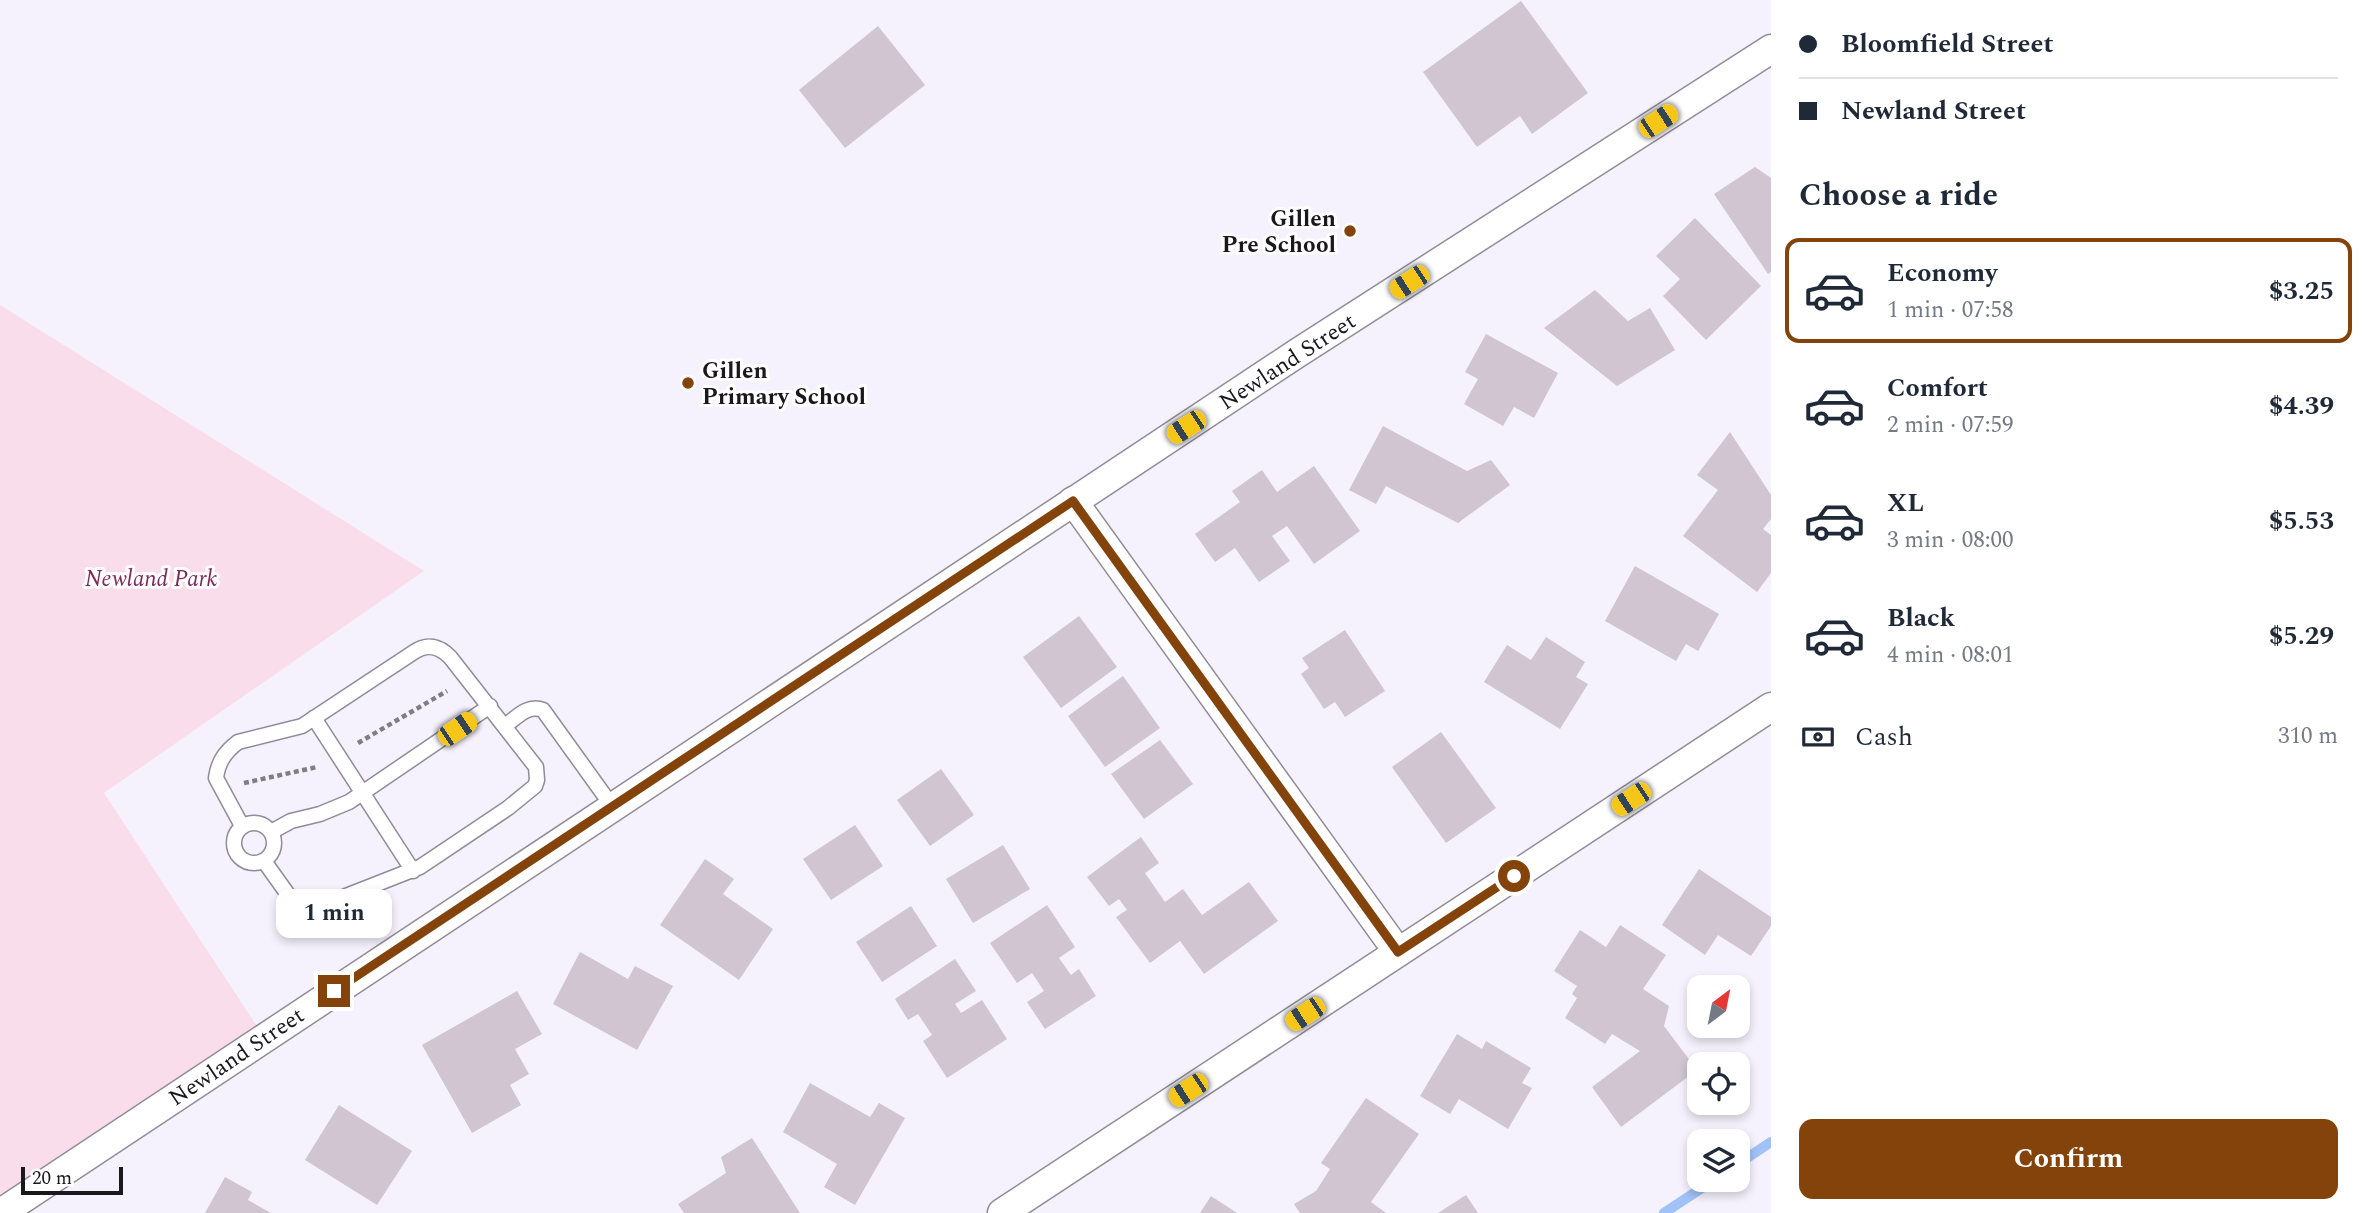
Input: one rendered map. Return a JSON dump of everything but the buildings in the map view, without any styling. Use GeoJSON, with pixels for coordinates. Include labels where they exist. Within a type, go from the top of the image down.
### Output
{"type":"FeatureCollection","features":[{"type":"Feature","properties":{"kind":"street","name":"Newland Street"},"geometry":{"type":"LineString","coordinates":[[1,1213],[1296,354],[1771,49]]}},
{"type":"Feature","properties":{"kind":"street"},"geometry":{"type":"LineString","coordinates":[[1073,501],[1398,952]]}},
{"type":"Feature","properties":{"kind":"street"},"geometry":{"type":"LineString","coordinates":[[1002,1213],[1771,706]]}},
{"type":"Feature","properties":{"kind":"lane"},"geometry":{"type":"LineString","coordinates":[[242,827],[216,778],[224,754],[238,742],[289,730],[314,718],[426,646],[445,652],[536,767],[535,786],[508,808],[413,871],[346,896],[324,910],[309,912],[294,903],[264,861]]}},
{"type":"Feature","properties":{"kind":"lane"},"geometry":{"type":"LineString","coordinates":[[271,832],[291,821],[337,808],[364,793],[490,706]]}},
{"type":"Feature","properties":{"kind":"lane"},"geometry":{"type":"LineString","coordinates":[[505,726],[528,708],[543,710],[612,806]]}},
{"type":"Feature","properties":{"kind":"lane"},"geometry":{"type":"LineString","coordinates":[[314,718],[413,871]]}},
{"type":"Feature","properties":{"kind":"lane"},"geometry":{"type":"LineString","coordinates":[[261,824],[271,832],[275,845],[273,852],[264,861],[249,862],[237,853],[234,839],[242,827],[261,824]]}},
{"type":"Feature","properties":{"kind":"green space","name":"Newland Park"},"geometry":{"type":"Polygon","coordinates":[[[0,305],[424,571],[104,793],[264,1037],[0,1213],[0,305]]]}},
{"type":"Feature","properties":{"kind":"waterway"},"geometry":{"type":"LineString","coordinates":[[1750,1156],[1771,1142]]}},
{"type":"Feature","properties":{"kind":"waterway"},"geometry":{"type":"LineString","coordinates":[[1664,1213],[1696,1192]]}},
{"type":"Feature","properties":{"kind":"place","name":"Gillen Pre School"},"geometry":{"type":"Point","coordinates":[1350,231]}},
{"type":"Feature","properties":{"kind":"place","name":"Gillen Primary School"},"geometry":{"type":"Point","coordinates":[688,383]}},
{"type":"Feature","properties":{"kind":"route"},"geometry":{"type":"LineString","coordinates":[[334,991],[1073,501],[1398,952],[1514,876]]}}]}
